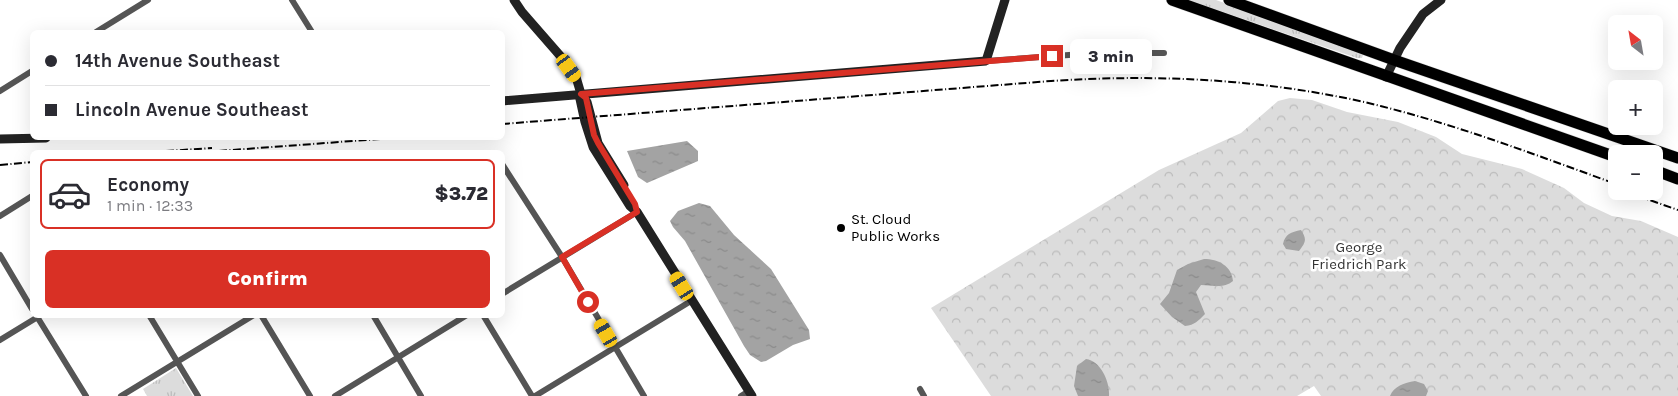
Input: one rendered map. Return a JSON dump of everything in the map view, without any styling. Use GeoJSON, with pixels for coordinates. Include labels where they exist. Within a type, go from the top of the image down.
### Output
{"type":"FeatureCollection","features":[{"type":"Feature","properties":{"kind":"highway"},"geometry":{"type":"LineString","coordinates":[[1172,0],[1608,154]]}},
{"type":"Feature","properties":{"kind":"highway"},"geometry":{"type":"LineString","coordinates":[[1229,0],[1394,60],[1678,158]]}},
{"type":"Feature","properties":{"kind":"highway"},"geometry":{"type":"LineString","coordinates":[[1663,173],[1678,179]]}},
{"type":"Feature","properties":{"kind":"street"},"geometry":{"type":"LineString","coordinates":[[99,30],[148,0]]}},
{"type":"Feature","properties":{"kind":"street"},"geometry":{"type":"LineString","coordinates":[[292,0],[311,30]]}},
{"type":"Feature","properties":{"kind":"street"},"geometry":{"type":"LineString","coordinates":[[514,0],[576,77],[581,94],[586,98],[594,135],[598,143],[635,204],[637,212],[748,394]]}},
{"type":"Feature","properties":{"kind":"street"},"geometry":{"type":"LineString","coordinates":[[986,61],[1006,0]]}},
{"type":"Feature","properties":{"kind":"street"},"geometry":{"type":"LineString","coordinates":[[1386,77],[1394,60],[1423,14],[1442,0]]}},
{"type":"Feature","properties":{"kind":"street"},"geometry":{"type":"LineString","coordinates":[[505,101],[1090,53],[1164,53]]}},
{"type":"Feature","properties":{"kind":"street"},"geometry":{"type":"LineString","coordinates":[[0,91],[30,72]]}},
{"type":"Feature","properties":{"kind":"street"},"geometry":{"type":"LineString","coordinates":[[0,139],[30,138]]}},
{"type":"Feature","properties":{"kind":"street"},"geometry":{"type":"LineString","coordinates":[[505,169],[562,257],[644,396]]}},
{"type":"Feature","properties":{"kind":"street"},"geometry":{"type":"LineString","coordinates":[[0,216],[30,197]]}},
{"type":"Feature","properties":{"kind":"street"},"geometry":{"type":"LineString","coordinates":[[505,292],[637,212]]}},
{"type":"Feature","properties":{"kind":"street"},"geometry":{"type":"LineString","coordinates":[[0,255],[30,306]]}},
{"type":"Feature","properties":{"kind":"street"},"geometry":{"type":"LineString","coordinates":[[485,318],[534,396],[691,301]]}},
{"type":"Feature","properties":{"kind":"street"},"geometry":{"type":"LineString","coordinates":[[0,340],[35,318]]}},
{"type":"Feature","properties":{"kind":"street"},"geometry":{"type":"LineString","coordinates":[[39,318],[86,396]]}},
{"type":"Feature","properties":{"kind":"street"},"geometry":{"type":"LineString","coordinates":[[151,318],[198,396]]}},
{"type":"Feature","properties":{"kind":"street"},"geometry":{"type":"LineString","coordinates":[[121,396],[249,318]]}},
{"type":"Feature","properties":{"kind":"street"},"geometry":{"type":"LineString","coordinates":[[263,318],[310,396]]}},
{"type":"Feature","properties":{"kind":"street"},"geometry":{"type":"LineString","coordinates":[[375,318],[421,396]]}},
{"type":"Feature","properties":{"kind":"street"},"geometry":{"type":"LineString","coordinates":[[334,396],[463,318]]}},
{"type":"Feature","properties":{"kind":"street"},"geometry":{"type":"LineString","coordinates":[[920,389],[924,396]]}},
{"type":"Feature","properties":{"kind":"green space"},"geometry":{"type":"Polygon","coordinates":[[[1188,0],[1216,0],[1343,45],[1363,55],[1362,58],[1357,58],[1188,0]]]}},
{"type":"Feature","properties":{"kind":"green space","name":"George Friedrich Park"},"geometry":{"type":"Polygon","coordinates":[[[1290,98],[1312,100],[1347,112],[1398,122],[1436,137],[1462,154],[1522,169],[1564,188],[1584,203],[1612,216],[1641,221],[1678,237],[1678,396],[1321,396],[1314,386],[1297,396],[991,396],[931,308],[1159,170],[1241,133],[1278,101],[1290,98]]]}},
{"type":"Feature","properties":{"kind":"green space"},"geometry":{"type":"Polygon","coordinates":[[[176,368],[193,396],[147,396],[143,389],[176,368]]]}},
{"type":"Feature","properties":{"kind":"water"},"geometry":{"type":"Polygon","coordinates":[[[687,141],[698,151],[698,161],[647,183],[638,177],[627,151],[687,141]]]}},
{"type":"Feature","properties":{"kind":"water"},"geometry":{"type":"Polygon","coordinates":[[[699,203],[710,206],[734,235],[771,269],[809,330],[810,339],[793,345],[766,361],[761,362],[750,355],[685,241],[670,221],[678,211],[699,203]]]}},
{"type":"Feature","properties":{"kind":"water"},"geometry":{"type":"Polygon","coordinates":[[[1301,230],[1305,240],[1299,251],[1286,249],[1283,244],[1287,236],[1301,230]]]}},
{"type":"Feature","properties":{"kind":"water"},"geometry":{"type":"Polygon","coordinates":[[[1204,259],[1214,260],[1227,267],[1233,281],[1222,286],[1201,285],[1196,292],[1205,314],[1194,324],[1185,326],[1172,317],[1160,304],[1169,293],[1177,270],[1204,259]]]}},
{"type":"Feature","properties":{"kind":"water"},"geometry":{"type":"Polygon","coordinates":[[[1086,359],[1096,364],[1104,373],[1109,396],[1078,396],[1074,386],[1077,366],[1086,359]]]}},
{"type":"Feature","properties":{"kind":"water"},"geometry":{"type":"Polygon","coordinates":[[[1415,381],[1424,384],[1428,391],[1426,396],[1390,396],[1400,386],[1415,381]]]}},
{"type":"Feature","properties":{"kind":"railway"},"geometry":{"type":"LineString","coordinates":[[505,124],[1051,81],[1130,78],[1209,80],[1248,83],[1325,94],[1396,110],[1491,139],[1608,181]]}},
{"type":"Feature","properties":{"kind":"railway"},"geometry":{"type":"LineString","coordinates":[[232,150],[366,140]]}},
{"type":"Feature","properties":{"kind":"railway"},"geometry":{"type":"LineString","coordinates":[[182,150],[212,148]]}},
{"type":"Feature","properties":{"kind":"railway"},"geometry":{"type":"LineString","coordinates":[[0,165],[30,162]]}},
{"type":"Feature","properties":{"kind":"railway"},"geometry":{"type":"LineString","coordinates":[[1650,200],[1678,210]]}},
{"type":"Feature","properties":{"kind":"place","name":"St. Cloud Public Works"},"geometry":{"type":"Point","coordinates":[841,228]}},
{"type":"Feature","properties":{"kind":"route"},"geometry":{"type":"LineString","coordinates":[[588,302],[562,257],[637,212],[635,204],[594,135],[586,98],[581,94],[1052,56]]}}]}
